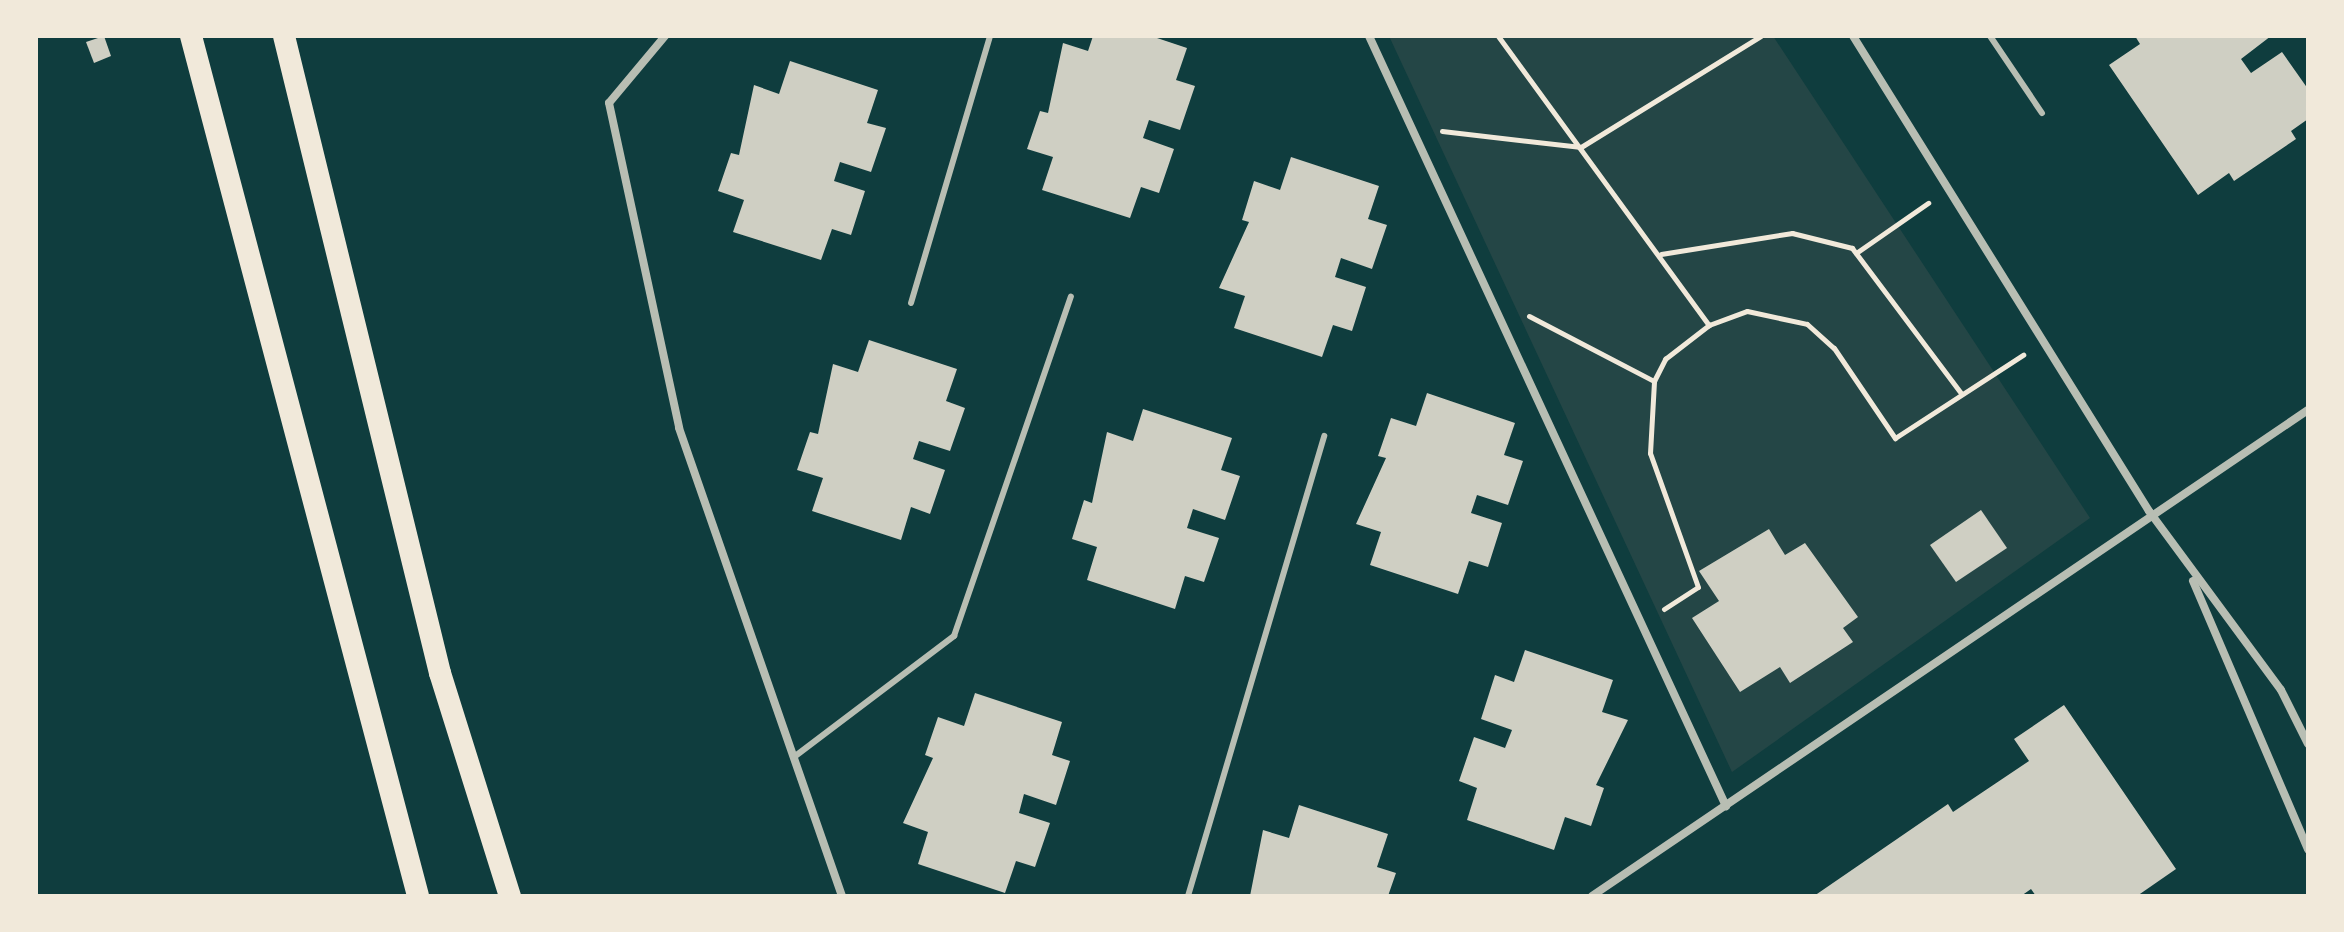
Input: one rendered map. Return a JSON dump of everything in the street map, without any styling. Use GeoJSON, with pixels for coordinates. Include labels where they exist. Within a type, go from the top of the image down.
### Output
{"type":"FeatureCollection","features":[{"type":"Feature","properties":{"kind":"highway"},"geometry":{"type":"LineString","coordinates":[[191,36],[418,896]]}},
{"type":"Feature","properties":{"kind":"highway"},"geometry":{"type":"LineString","coordinates":[[284,36],[440,673],[510,896]]}},
{"type":"Feature","properties":{"kind":"street"},"geometry":{"type":"LineString","coordinates":[[665,36],[609,103],[679,428],[842,896]]}},
{"type":"Feature","properties":{"kind":"street"},"geometry":{"type":"LineString","coordinates":[[1369,36],[1726,806]]}},
{"type":"Feature","properties":{"kind":"street"},"geometry":{"type":"LineString","coordinates":[[1853,36],[2149,511],[2189,573],[2281,690],[2308,744]]}},
{"type":"Feature","properties":{"kind":"street"},"geometry":{"type":"LineString","coordinates":[[1592,896],[2149,511],[2308,410]]}},
{"type":"Feature","properties":{"kind":"street"},"geometry":{"type":"LineString","coordinates":[[2189,573],[2241,708],[2308,849]]}},
{"type":"Feature","properties":{"kind":"lane"},"geometry":{"type":"LineString","coordinates":[[911,303],[990,36]]}},
{"type":"Feature","properties":{"kind":"lane"},"geometry":{"type":"LineString","coordinates":[[1990,36],[2042,113]]}},
{"type":"Feature","properties":{"kind":"lane"},"geometry":{"type":"LineString","coordinates":[[794,757],[954,636],[1071,297]]}},
{"type":"Feature","properties":{"kind":"lane"},"geometry":{"type":"LineString","coordinates":[[1188,896],[1324,436]]}},
{"type":"Feature","properties":{"kind":"path"},"geometry":{"type":"LineString","coordinates":[[1498,36],[1661,254],[1709,325]]}},
{"type":"Feature","properties":{"kind":"path"},"geometry":{"type":"LineString","coordinates":[[1411,128],[1581,147],[1761,36]]}},
{"type":"Feature","properties":{"kind":"path"},"geometry":{"type":"LineString","coordinates":[[1856,253],[1949,189]]}},
{"type":"Feature","properties":{"kind":"path"},"geometry":{"type":"LineString","coordinates":[[1661,254],[1792,233],[1856,253],[1961,393]]}},
{"type":"Feature","properties":{"kind":"path"},"geometry":{"type":"LineString","coordinates":[[1489,295],[1654,381]]}},
{"type":"Feature","properties":{"kind":"path"},"geometry":{"type":"LineString","coordinates":[[1641,624],[1698,587],[1650,453],[1654,381],[1665,359],[1709,325],[1747,311],[1807,324],[1834,348],[1895,438],[2044,341]]}},
{"type":"Feature","properties":{"kind":"shaded area"},"geometry":{"type":"Polygon","coordinates":[[[1389,36],[1773,36],[2090,518],[1732,772],[1389,36]]]}},
{"type":"Feature","properties":{"kind":"building"},"geometry":{"type":"Polygon","coordinates":[[[104,36],[111,56],[94,63],[86,42],[104,36]]]}},
{"type":"Feature","properties":{"kind":"building"},"geometry":{"type":"Polygon","coordinates":[[[1093,36],[1151,36],[1187,48],[1176,80],[1195,86],[1180,130],[1149,120],[1143,138],[1174,149],[1159,193],[1141,187],[1130,218],[1042,190],[1053,157],[1027,149],[1040,111],[1048,113],[1063,43],[1088,51],[1093,36]]]}},
{"type":"Feature","properties":{"kind":"building"},"geometry":{"type":"Polygon","coordinates":[[[2135,36],[2271,36],[2241,59],[2251,73],[2282,52],[2308,89],[2308,119],[2291,131],[2296,139],[2234,181],[2229,173],[2198,195],[2109,65],[2140,44],[2135,36]]]}},
{"type":"Feature","properties":{"kind":"building"},"geometry":{"type":"Polygon","coordinates":[[[790,61],[878,90],[867,123],[886,128],[871,172],[840,162],[834,181],[865,191],[851,235],[832,229],[821,260],[733,232],[744,200],[718,191],[731,153],[739,155],[754,85],[779,94],[790,61]]]}},
{"type":"Feature","properties":{"kind":"building"},"geometry":{"type":"Polygon","coordinates":[[[1291,157],[1379,186],[1368,219],[1387,225],[1372,269],[1341,258],[1335,277],[1366,287],[1352,331],[1333,325],[1322,357],[1234,328],[1245,296],[1219,288],[1249,222],[1242,220],[1254,181],[1280,190],[1291,157]]]}},
{"type":"Feature","properties":{"kind":"building"},"geometry":{"type":"Polygon","coordinates":[[[869,340],[957,369],[946,401],[965,408],[950,451],[919,441],[913,459],[945,470],[930,514],[911,507],[901,540],[812,511],[823,478],[797,470],[810,432],[818,434],[833,364],[858,372],[869,340]]]}},
{"type":"Feature","properties":{"kind":"building"},"geometry":{"type":"Polygon","coordinates":[[[1427,393],[1515,423],[1504,455],[1523,461],[1508,505],[1477,495],[1471,513],[1502,523],[1488,567],[1469,561],[1458,594],[1370,565],[1381,532],[1356,524],[1386,458],[1378,456],[1391,418],[1416,426],[1427,393]]]}},
{"type":"Feature","properties":{"kind":"building"},"geometry":{"type":"Polygon","coordinates":[[[1143,409],[1232,438],[1221,470],[1240,476],[1225,520],[1193,509],[1187,528],[1219,538],[1204,582],[1185,576],[1175,609],[1087,580],[1097,547],[1072,539],[1084,500],[1092,503],[1107,432],[1133,441],[1143,409]]]}},
{"type":"Feature","properties":{"kind":"building"},"geometry":{"type":"Polygon","coordinates":[[[1981,510],[2007,548],[1956,582],[1930,545],[1981,510]]]}},
{"type":"Feature","properties":{"kind":"building"},"geometry":{"type":"Polygon","coordinates":[[[1769,529],[1785,555],[1805,543],[1858,617],[1843,628],[1853,642],[1790,683],[1780,667],[1740,692],[1692,618],[1719,601],[1699,571],[1769,529]]]}},
{"type":"Feature","properties":{"kind":"building"},"geometry":{"type":"Polygon","coordinates":[[[1525,650],[1613,680],[1602,712],[1628,720],[1596,785],[1604,788],[1591,826],[1565,817],[1554,850],[1467,820],[1477,788],[1459,781],[1474,737],[1505,748],[1512,730],[1481,719],[1495,675],[1514,682],[1525,650]]]}},
{"type":"Feature","properties":{"kind":"building"},"geometry":{"type":"Polygon","coordinates":[[[975,693],[1062,722],[1052,755],[1070,761],[1056,805],[1024,794],[1019,813],[1050,823],[1035,867],[1016,861],[1005,893],[918,864],[928,832],[903,823],[933,758],[925,755],[938,717],[964,726],[975,693]]]}},
{"type":"Feature","properties":{"kind":"building"},"geometry":{"type":"Polygon","coordinates":[[[2064,705],[2176,869],[2137,896],[2036,896],[2031,889],[2021,896],[1814,896],[1948,804],[1953,812],[2029,761],[2014,739],[2064,705]]]}},
{"type":"Feature","properties":{"kind":"building"},"geometry":{"type":"Polygon","coordinates":[[[1299,805],[1388,834],[1377,867],[1396,873],[1388,896],[1250,896],[1263,830],[1289,838],[1299,805]]]}}]}
